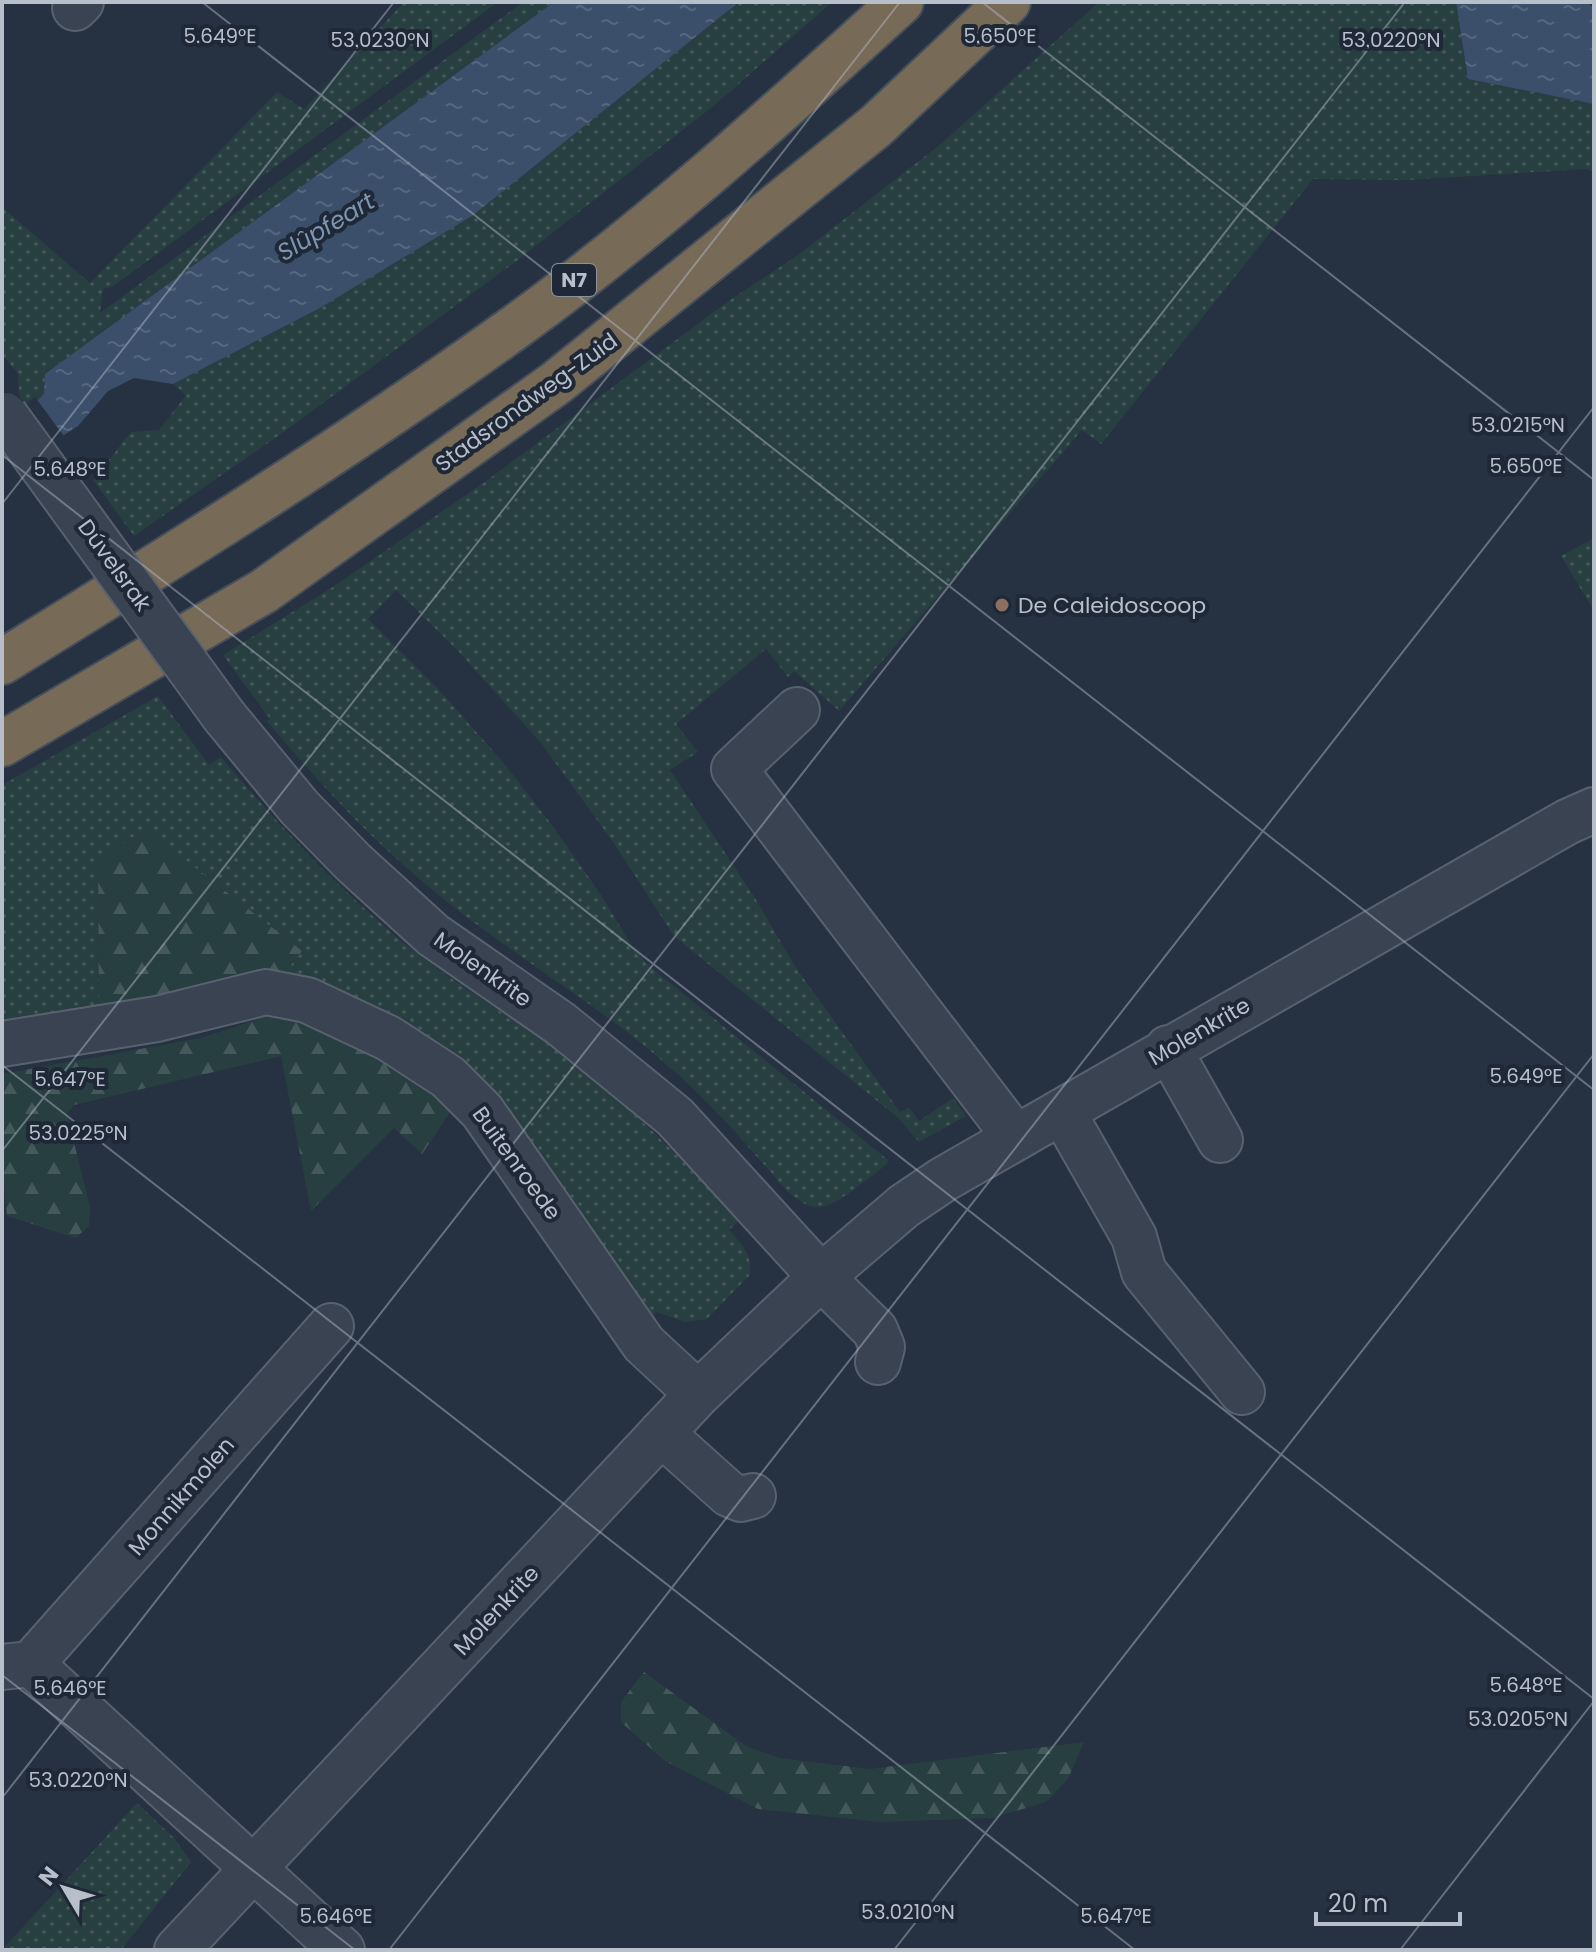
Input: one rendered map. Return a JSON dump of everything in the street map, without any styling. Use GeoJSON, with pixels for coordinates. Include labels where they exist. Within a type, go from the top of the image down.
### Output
{"type":"FeatureCollection","features":[{"type":"Feature","properties":{"kind":"highway","name":"N7"},"geometry":{"type":"LineString","coordinates":[[2,662],[222,527],[519,324],[673,202],[901,2]]}},
{"type":"Feature","properties":{"kind":"highway","name":"Stadsrondweg-Zuid"},"geometry":{"type":"LineString","coordinates":[[2,744],[264,591],[556,383],[876,126],[1008,2]]}},
{"type":"Feature","properties":{"kind":"street","name":"Dúvelsrak"},"geometry":{"type":"LineString","coordinates":[[4,413],[224,716]]}},
{"type":"Feature","properties":{"kind":"street"},"geometry":{"type":"LineString","coordinates":[[797,710],[734,769],[1016,1138]]}},
{"type":"Feature","properties":{"kind":"street","name":"Molenkrite"},"geometry":{"type":"LineString","coordinates":[[224,716],[299,807],[354,863],[433,935],[561,1024],[675,1117],[821,1277]]}},
{"type":"Feature","properties":{"kind":"street","name":"Molenkrite"},"geometry":{"type":"LineString","coordinates":[[177,1950],[698,1394],[821,1277],[904,1206],[944,1179],[1168,1048],[1567,822],[1594,810]]}},
{"type":"Feature","properties":{"kind":"street","name":"Buitenroede"},"geometry":{"type":"LineString","coordinates":[[2,1044],[157,1019],[266,992],[307,1000],[388,1038],[448,1077],[482,1111],[644,1344],[698,1394]]}},
{"type":"Feature","properties":{"kind":"street"},"geometry":{"type":"LineString","coordinates":[[1168,1048],[1220,1140]]}},
{"type":"Feature","properties":{"kind":"street"},"geometry":{"type":"LineString","coordinates":[[1062,1111],[1134,1237],[1144,1272],[1242,1392]]}},
{"type":"Feature","properties":{"kind":"street"},"geometry":{"type":"LineString","coordinates":[[821,1277],[875,1330],[882,1347],[878,1362]]}},
{"type":"Feature","properties":{"kind":"street","name":"Monnikmolen"},"geometry":{"type":"LineString","coordinates":[[331,1326],[16,1665],[256,1869],[342,1950]]}},
{"type":"Feature","properties":{"kind":"street"},"geometry":{"type":"LineString","coordinates":[[661,1433],[729,1494],[741,1499],[753,1496]]}},
{"type":"Feature","properties":{"kind":"green space"},"geometry":{"type":"Polygon","coordinates":[[[404,2],[498,2],[112,287],[103,289],[100,313],[523,2],[554,2],[45,374],[44,395],[27,408],[19,396],[18,374],[2,354],[2,207],[90,283],[277,92],[304,109],[404,2]]]}},
{"type":"Feature","properties":{"kind":"green space"},"geometry":{"type":"Polygon","coordinates":[[[739,2],[832,2],[716,104],[518,260],[278,436],[134,536],[93,480],[131,432],[159,430],[186,395],[173,384],[320,308],[472,216],[739,2]]]}},
{"type":"Feature","properties":{"kind":"green space"},"geometry":{"type":"Polygon","coordinates":[[[1099,2],[1456,2],[1468,79],[1594,104],[1594,173],[1587,169],[1407,180],[1313,179],[1101,444],[1082,430],[839,711],[794,671],[788,677],[766,649],[676,724],[698,752],[670,770],[755,898],[796,968],[900,1112],[909,1107],[919,1121],[953,1098],[966,1116],[919,1142],[897,1117],[674,936],[613,842],[541,743],[458,651],[396,590],[368,619],[440,691],[503,762],[552,825],[632,946],[648,965],[888,1160],[886,1165],[836,1201],[821,1207],[812,1206],[787,1191],[705,1100],[648,1049],[474,923],[397,860],[288,746],[267,721],[270,719],[223,655],[333,587],[486,481],[730,300],[798,255],[942,143],[1099,2]]]}},
{"type":"Feature","properties":{"kind":"green space"},"geometry":{"type":"Polygon","coordinates":[[[1594,538],[1594,611],[1561,556],[1594,538]]]}},
{"type":"Feature","properties":{"kind":"green space"},"geometry":{"type":"Polygon","coordinates":[[[158,696],[209,765],[221,757],[306,852],[374,918],[421,956],[582,1069],[664,1142],[739,1221],[729,1230],[748,1256],[749,1276],[707,1319],[685,1322],[656,1312],[651,1322],[491,1102],[274,986],[301,952],[98,859],[99,1008],[2,1030],[2,785],[158,696]]]}},
{"type":"Feature","properties":{"kind":"green space"},"geometry":{"type":"Polygon","coordinates":[[[146,829],[302,951],[274,986],[99,1008],[98,858],[146,829]]]}},
{"type":"Feature","properties":{"kind":"green space"},"geometry":{"type":"Polygon","coordinates":[[[268,1016],[319,1028],[343,1038],[453,1108],[422,1154],[394,1128],[311,1211],[281,1056],[74,1105],[67,1114],[90,1207],[89,1226],[76,1238],[7,1216],[2,1166],[2,1074],[201,1038],[268,1016]]]}},
{"type":"Feature","properties":{"kind":"green space"},"geometry":{"type":"Polygon","coordinates":[[[644,1672],[746,1746],[779,1758],[870,1769],[1084,1742],[1068,1779],[1046,1802],[992,1818],[880,1822],[758,1809],[665,1761],[621,1722],[621,1702],[644,1672]]]}},
{"type":"Feature","properties":{"kind":"green space"},"geometry":{"type":"Polygon","coordinates":[[[137,1803],[175,1839],[191,1862],[121,1950],[2,1950],[137,1803]]]}},
{"type":"Feature","properties":{"kind":"water","name":"Slûpfeart"},"geometry":{"type":"Polygon","coordinates":[[[554,2],[739,2],[472,216],[320,308],[173,384],[134,378],[108,391],[78,426],[2,475],[2,426],[44,395],[45,374],[554,2]]]}},
{"type":"Feature","properties":{"kind":"water"},"geometry":{"type":"Polygon","coordinates":[[[1456,2],[1587,2],[1594,8],[1594,104],[1468,79],[1456,2]]]}},
{"type":"Feature","properties":{"kind":"pier"},"geometry":{"type":"Polygon","coordinates":[[[35,397],[66,439],[2,479],[2,421],[35,397]]]}},
{"type":"Feature","properties":{"kind":"place","name":"De Caleidoscoop"},"geometry":{"type":"Point","coordinates":[1002,605]}}]}
